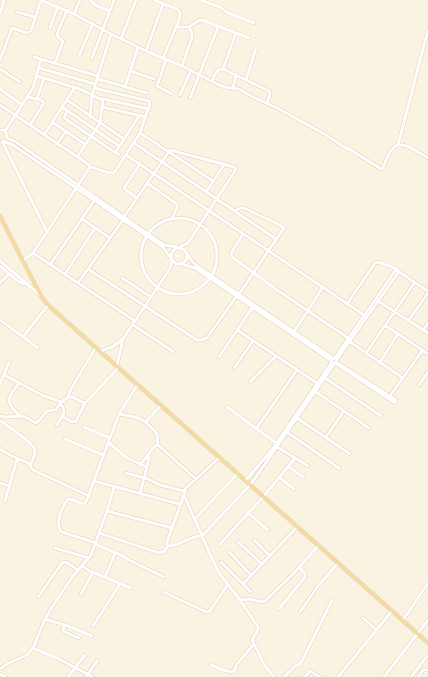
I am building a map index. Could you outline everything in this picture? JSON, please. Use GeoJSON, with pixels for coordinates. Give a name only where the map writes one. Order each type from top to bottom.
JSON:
{"type":"FeatureCollection","features":[{"type":"Feature","properties":{"kind":"main road"},"geometry":{"type":"LineString","coordinates":[[0,216],[22,261],[41,296],[48,305],[428,643]]}},
{"type":"Feature","properties":{"kind":"street"},"geometry":{"type":"LineString","coordinates":[[0,14],[4,0]]}},
{"type":"Feature","properties":{"kind":"street"},"geometry":{"type":"LineString","coordinates":[[0,60],[12,28],[29,32],[42,0],[67,10],[121,39],[200,74],[212,81],[226,87],[239,89],[319,131],[381,169],[389,152],[393,147],[398,145],[405,146],[428,158]]}},
{"type":"Feature","properties":{"kind":"street"},"geometry":{"type":"LineString","coordinates":[[74,14],[80,0]]}},
{"type":"Feature","properties":{"kind":"street"},"geometry":{"type":"LineString","coordinates":[[90,0],[97,6],[110,11]]}},
{"type":"Feature","properties":{"kind":"street"},"geometry":{"type":"LineString","coordinates":[[92,58],[114,0]]}},
{"type":"Feature","properties":{"kind":"street"},"geometry":{"type":"LineString","coordinates":[[121,39],[136,0]]}},
{"type":"Feature","properties":{"kind":"street"},"geometry":{"type":"LineString","coordinates":[[154,0],[179,10],[180,15],[164,59],[157,86],[172,94]]}},
{"type":"Feature","properties":{"kind":"street"},"geometry":{"type":"LineString","coordinates":[[201,0],[254,23]]}},
{"type":"Feature","properties":{"kind":"street"},"geometry":{"type":"LineString","coordinates":[[146,51],[163,4]]}},
{"type":"Feature","properties":{"kind":"street"},"geometry":{"type":"LineString","coordinates":[[50,28],[58,6]]}},
{"type":"Feature","properties":{"kind":"street"},"geometry":{"type":"LineString","coordinates":[[55,63],[63,41],[57,34],[67,10]]}},
{"type":"Feature","properties":{"kind":"street"},"geometry":{"type":"LineString","coordinates":[[17,12],[35,17]]}},
{"type":"Feature","properties":{"kind":"street"},"geometry":{"type":"LineString","coordinates":[[176,27],[189,27],[200,20],[249,38]]}},
{"type":"Feature","properties":{"kind":"street"},"geometry":{"type":"LineString","coordinates":[[79,56],[93,23]]}},
{"type":"Feature","properties":{"kind":"street"},"geometry":{"type":"LineString","coordinates":[[182,66],[192,37],[189,27]]}},
{"type":"Feature","properties":{"kind":"street"},"geometry":{"type":"LineString","coordinates":[[190,98],[218,27]]}},
{"type":"Feature","properties":{"kind":"street"},"geometry":{"type":"LineString","coordinates":[[398,145],[428,30]]}},
{"type":"Feature","properties":{"kind":"street"},"geometry":{"type":"LineString","coordinates":[[223,69],[236,33]]}},
{"type":"Feature","properties":{"kind":"street"},"geometry":{"type":"LineString","coordinates":[[90,117],[92,95],[111,34]]}},
{"type":"Feature","properties":{"kind":"street"},"geometry":{"type":"LineString","coordinates":[[125,87],[138,47]]}},
{"type":"Feature","properties":{"kind":"street"},"geometry":{"type":"LineString","coordinates":[[246,80],[256,48]]}},
{"type":"Feature","properties":{"kind":"street"},"geometry":{"type":"LineString","coordinates":[[34,56],[147,93]]}},
{"type":"Feature","properties":{"kind":"street"},"geometry":{"type":"LineString","coordinates":[[5,131],[33,88],[41,59]]}},
{"type":"Feature","properties":{"kind":"street"},"geometry":{"type":"LineString","coordinates":[[0,105],[90,167],[113,174],[140,133],[150,103],[149,101],[39,68]]}},
{"type":"Feature","properties":{"kind":"street"},"geometry":{"type":"LineString","coordinates":[[0,69],[20,82]]}},
{"type":"Feature","properties":{"kind":"street"},"geometry":{"type":"LineString","coordinates":[[212,81],[216,71],[223,69],[269,91],[270,95],[267,103]]}},
{"type":"Feature","properties":{"kind":"street"},"geometry":{"type":"LineString","coordinates":[[180,95],[191,70]]}},
{"type":"Feature","properties":{"kind":"street"},"geometry":{"type":"LineString","coordinates":[[130,71],[154,79]]}},
{"type":"Feature","properties":{"kind":"street"},"geometry":{"type":"LineString","coordinates":[[233,88],[236,75]]}},
{"type":"Feature","properties":{"kind":"street"},"geometry":{"type":"LineString","coordinates":[[37,76],[75,87],[103,99],[148,109]]}},
{"type":"Feature","properties":{"kind":"street"},"geometry":{"type":"LineString","coordinates":[[37,99],[44,78]]}},
{"type":"Feature","properties":{"kind":"street"},"geometry":{"type":"LineString","coordinates":[[44,135],[75,87]]}},
{"type":"Feature","properties":{"kind":"street"},"geometry":{"type":"LineString","coordinates":[[0,89],[22,104]]}},
{"type":"Feature","properties":{"kind":"street"},"geometry":{"type":"LineString","coordinates":[[28,97],[43,101],[44,104],[30,125]]}},
{"type":"Feature","properties":{"kind":"street"},"geometry":{"type":"LineString","coordinates":[[77,157],[100,123],[103,99]]}},
{"type":"Feature","properties":{"kind":"street"},"geometry":{"type":"LineString","coordinates":[[67,100],[124,139]]}},
{"type":"Feature","properties":{"kind":"street"},"geometry":{"type":"LineString","coordinates":[[62,107],[119,146]]}},
{"type":"Feature","properties":{"kind":"street"},"geometry":{"type":"LineString","coordinates":[[102,107],[146,117]]}},
{"type":"Feature","properties":{"kind":"street"},"geometry":{"type":"LineString","coordinates":[[67,111],[64,118],[119,155]]}},
{"type":"Feature","properties":{"kind":"street"},"geometry":{"type":"LineString","coordinates":[[115,153],[139,116]]}},
{"type":"Feature","properties":{"kind":"street"},"geometry":{"type":"LineString","coordinates":[[52,122],[86,145]]}},
{"type":"Feature","properties":{"kind":"street"},"geometry":{"type":"LineString","coordinates":[[0,130],[5,131]]}},
{"type":"Feature","properties":{"kind":"street"},"geometry":{"type":"LineString","coordinates":[[5,131],[7,138]]}},
{"type":"Feature","properties":{"kind":"street"},"geometry":{"type":"LineString","coordinates":[[57,144],[66,131]]}},
{"type":"Feature","properties":{"kind":"street"},"geometry":{"type":"LineString","coordinates":[[140,133],[213,181]]}},
{"type":"Feature","properties":{"kind":"street"},"geometry":{"type":"LineString","coordinates":[[2,141],[7,138]]}},
{"type":"Feature","properties":{"kind":"street"},"geometry":{"type":"LineString","coordinates":[[7,138],[16,142],[79,185],[147,234],[163,247],[174,263],[192,266],[210,277],[238,295],[330,356],[334,361],[338,366],[393,403],[396,403],[396,400],[390,396],[334,361],[252,308],[238,295]]}},
{"type":"Feature","properties":{"kind":"street"},"geometry":{"type":"LineString","coordinates":[[2,141],[13,146],[94,201],[124,218]]}},
{"type":"Feature","properties":{"kind":"street"},"geometry":{"type":"LineString","coordinates":[[2,141],[47,232]]}},
{"type":"Feature","properties":{"kind":"street"},"geometry":{"type":"LineString","coordinates":[[134,143],[276,239]]}},
{"type":"Feature","properties":{"kind":"street"},"geometry":{"type":"LineString","coordinates":[[78,283],[169,152],[174,150],[234,168],[236,171],[188,243],[186,251],[187,258],[184,262],[169,270]]}},
{"type":"Feature","properties":{"kind":"street"},"geometry":{"type":"LineString","coordinates":[[126,155],[364,315]]}},
{"type":"Feature","properties":{"kind":"street"},"geometry":{"type":"LineString","coordinates":[[137,198],[124,188],[140,164]]}},
{"type":"Feature","properties":{"kind":"street"},"geometry":{"type":"LineString","coordinates":[[206,192],[224,165]]}},
{"type":"Feature","properties":{"kind":"street"},"geometry":{"type":"LineString","coordinates":[[22,261],[33,253],[90,167]]}},
{"type":"Feature","properties":{"kind":"street"},"geometry":{"type":"LineString","coordinates":[[147,183],[177,204],[172,219]]}},
{"type":"Feature","properties":{"kind":"street"},"geometry":{"type":"LineString","coordinates":[[50,265],[94,201]]}},
{"type":"Feature","properties":{"kind":"street"},"geometry":{"type":"LineString","coordinates":[[88,269],[194,339],[201,340],[207,338],[283,230],[282,226],[242,207],[235,211]]}},
{"type":"Feature","properties":{"kind":"street"},"geometry":{"type":"LineString","coordinates":[[186,218],[200,224],[209,233],[216,248],[217,260],[210,277],[206,282],[197,288],[184,293],[170,292],[157,287],[146,275],[142,263],[142,248],[147,234],[161,222],[172,219],[186,218]]}},
{"type":"Feature","properties":{"kind":"street"},"geometry":{"type":"LineString","coordinates":[[82,219],[110,238]]}},
{"type":"Feature","properties":{"kind":"street"},"geometry":{"type":"LineString","coordinates":[[65,274],[95,228]]}},
{"type":"Feature","properties":{"kind":"street"},"geometry":{"type":"LineString","coordinates":[[147,234],[164,244],[178,247],[186,251],[193,263],[210,277]]}},
{"type":"Feature","properties":{"kind":"street"},"geometry":{"type":"LineString","coordinates":[[243,234],[230,255],[403,378]]}},
{"type":"Feature","properties":{"kind":"street"},"geometry":{"type":"LineString","coordinates":[[101,351],[113,346],[123,338],[169,270],[173,250],[188,243]]}},
{"type":"Feature","properties":{"kind":"street"},"geometry":{"type":"LineString","coordinates":[[33,253],[78,283],[174,352]]}},
{"type":"Feature","properties":{"kind":"street"},"geometry":{"type":"LineString","coordinates":[[0,261],[21,278],[25,284]]}},
{"type":"Feature","properties":{"kind":"street"},"geometry":{"type":"LineString","coordinates":[[347,304],[375,263],[381,263],[398,270],[428,292],[408,321]]}},
{"type":"Feature","properties":{"kind":"street"},"geometry":{"type":"LineString","coordinates":[[0,266],[19,282],[25,284],[41,296]]}},
{"type":"Feature","properties":{"kind":"street"},"geometry":{"type":"LineString","coordinates":[[168,545],[174,546],[196,536],[202,536],[251,484],[317,383],[378,301],[398,270]]}},
{"type":"Feature","properties":{"kind":"street"},"geometry":{"type":"LineString","coordinates":[[349,340],[364,315],[398,270]]}},
{"type":"Feature","properties":{"kind":"street"},"geometry":{"type":"LineString","coordinates":[[0,283],[9,274]]}},
{"type":"Feature","properties":{"kind":"street"},"geometry":{"type":"LineString","coordinates":[[122,278],[151,297]]}},
{"type":"Feature","properties":{"kind":"street"},"geometry":{"type":"LineString","coordinates":[[366,353],[415,282]]}},
{"type":"Feature","properties":{"kind":"street"},"geometry":{"type":"LineString","coordinates":[[294,332],[323,288]]}},
{"type":"Feature","properties":{"kind":"street"},"geometry":{"type":"LineString","coordinates":[[378,301],[428,333]]}},
{"type":"Feature","properties":{"kind":"street"},"geometry":{"type":"LineString","coordinates":[[23,337],[48,305]]}},
{"type":"Feature","properties":{"kind":"street"},"geometry":{"type":"LineString","coordinates":[[219,356],[252,308]]}},
{"type":"Feature","properties":{"kind":"street"},"geometry":{"type":"LineString","coordinates":[[0,320],[38,348]]}},
{"type":"Feature","properties":{"kind":"street"},"geometry":{"type":"LineString","coordinates":[[423,330],[428,323]]}},
{"type":"Feature","properties":{"kind":"street"},"geometry":{"type":"LineString","coordinates":[[385,325],[428,354]]}},
{"type":"Feature","properties":{"kind":"street"},"geometry":{"type":"LineString","coordinates":[[237,330],[317,383]]}},
{"type":"Feature","properties":{"kind":"street"},"geometry":{"type":"LineString","coordinates":[[380,362],[398,334]]}},
{"type":"Feature","properties":{"kind":"street"},"geometry":{"type":"LineString","coordinates":[[62,417],[72,422],[76,421],[85,402],[118,366],[123,338]]}},
{"type":"Feature","properties":{"kind":"street"},"geometry":{"type":"LineString","coordinates":[[234,368],[253,341]]}},
{"type":"Feature","properties":{"kind":"street"},"geometry":{"type":"LineString","coordinates":[[113,346],[120,350]]}},
{"type":"Feature","properties":{"kind":"street"},"geometry":{"type":"LineString","coordinates":[[19,383],[8,402],[20,416],[36,424],[47,411],[50,409],[56,410],[68,397],[96,347]]}},
{"type":"Feature","properties":{"kind":"street"},"geometry":{"type":"LineString","coordinates":[[390,396],[422,350]]}},
{"type":"Feature","properties":{"kind":"street"},"geometry":{"type":"LineString","coordinates":[[250,382],[276,356]]}},
{"type":"Feature","properties":{"kind":"street"},"geometry":{"type":"LineString","coordinates":[[246,480],[288,432],[316,392],[334,361]]}},
{"type":"Feature","properties":{"kind":"street"},"geometry":{"type":"LineString","coordinates":[[0,384],[9,362]]}},
{"type":"Feature","properties":{"kind":"street"},"geometry":{"type":"LineString","coordinates":[[256,429],[297,370]]}},
{"type":"Feature","properties":{"kind":"street"},"geometry":{"type":"LineString","coordinates":[[419,385],[428,372]]}},
{"type":"Feature","properties":{"kind":"street"},"geometry":{"type":"LineString","coordinates":[[4,375],[44,396],[61,403],[64,411],[57,425]]}},
{"type":"Feature","properties":{"kind":"street"},"geometry":{"type":"LineString","coordinates":[[325,378],[381,416]]}},
{"type":"Feature","properties":{"kind":"street"},"geometry":{"type":"LineString","coordinates":[[138,384],[119,414],[86,503],[83,504],[70,499],[67,500],[58,525],[62,532],[95,544],[164,577]]}},
{"type":"Feature","properties":{"kind":"street"},"geometry":{"type":"LineString","coordinates":[[316,392],[369,428]]}},
{"type":"Feature","properties":{"kind":"street"},"geometry":{"type":"LineString","coordinates":[[68,397],[85,402]]}},
{"type":"Feature","properties":{"kind":"street"},"geometry":{"type":"LineString","coordinates":[[146,422],[161,405]]}},
{"type":"Feature","properties":{"kind":"street"},"geometry":{"type":"LineString","coordinates":[[227,407],[276,445],[308,466]]}},
{"type":"Feature","properties":{"kind":"street"},"geometry":{"type":"LineString","coordinates":[[326,437],[344,411]]}},
{"type":"Feature","properties":{"kind":"street"},"geometry":{"type":"LineString","coordinates":[[119,414],[138,417],[146,422],[157,434],[158,445],[196,479]]}},
{"type":"Feature","properties":{"kind":"street"},"geometry":{"type":"LineString","coordinates":[[20,416],[1,416],[0,421],[20,435],[34,448],[35,452],[30,466]]}},
{"type":"Feature","properties":{"kind":"street"},"geometry":{"type":"LineString","coordinates":[[297,418],[350,454]]}},
{"type":"Feature","properties":{"kind":"street"},"geometry":{"type":"LineString","coordinates":[[84,427],[109,440],[127,458],[147,467]]}},
{"type":"Feature","properties":{"kind":"street"},"geometry":{"type":"LineString","coordinates":[[288,432],[340,469]]}},
{"type":"Feature","properties":{"kind":"street"},"geometry":{"type":"LineString","coordinates":[[65,439],[104,455]]}},
{"type":"Feature","properties":{"kind":"street"},"geometry":{"type":"LineString","coordinates":[[140,464],[154,447],[158,445]]}},
{"type":"Feature","properties":{"kind":"street"},"geometry":{"type":"LineString","coordinates":[[0,448],[28,464],[33,470],[88,496]]}},
{"type":"Feature","properties":{"kind":"street"},"geometry":{"type":"LineString","coordinates":[[140,494],[150,458],[149,453]]}},
{"type":"Feature","properties":{"kind":"street"},"geometry":{"type":"LineString","coordinates":[[99,533],[160,553],[164,551],[168,545],[184,493],[196,479],[220,457]]}},
{"type":"Feature","properties":{"kind":"street"},"geometry":{"type":"LineString","coordinates":[[219,545],[264,496],[294,458]]}},
{"type":"Feature","properties":{"kind":"street"},"geometry":{"type":"LineString","coordinates":[[5,501],[17,459]]}},
{"type":"Feature","properties":{"kind":"street"},"geometry":{"type":"LineString","coordinates":[[288,466],[303,477]]}},
{"type":"Feature","properties":{"kind":"street"},"geometry":{"type":"LineString","coordinates":[[126,473],[150,480],[184,493]]}},
{"type":"Feature","properties":{"kind":"street"},"geometry":{"type":"LineString","coordinates":[[194,520],[238,473]]}},
{"type":"Feature","properties":{"kind":"street"},"geometry":{"type":"LineString","coordinates":[[279,477],[294,489]]}},
{"type":"Feature","properties":{"kind":"street"},"geometry":{"type":"LineString","coordinates":[[94,481],[180,504]]}},
{"type":"Feature","properties":{"kind":"street"},"geometry":{"type":"LineString","coordinates":[[0,483],[9,486]]}},
{"type":"Feature","properties":{"kind":"street"},"geometry":{"type":"LineString","coordinates":[[0,669],[27,654],[33,648],[46,619],[63,591],[78,570],[89,558],[107,511],[114,487]]}},
{"type":"Feature","properties":{"kind":"street"},"geometry":{"type":"LineString","coordinates":[[184,493],[194,520],[216,567],[258,627],[258,631],[253,638],[254,644],[265,666],[274,677]]}},
{"type":"Feature","properties":{"kind":"street"},"geometry":{"type":"LineString","coordinates":[[107,511],[172,528]]}},
{"type":"Feature","properties":{"kind":"street"},"geometry":{"type":"LineString","coordinates":[[248,513],[268,530]]}},
{"type":"Feature","properties":{"kind":"street"},"geometry":{"type":"LineString","coordinates":[[243,584],[298,526]]}},
{"type":"Feature","properties":{"kind":"street"},"geometry":{"type":"LineString","coordinates":[[254,540],[270,556]]}},
{"type":"Feature","properties":{"kind":"street"},"geometry":{"type":"LineString","coordinates":[[238,542],[262,564]]}},
{"type":"Feature","properties":{"kind":"street"},"geometry":{"type":"LineString","coordinates":[[240,600],[250,599],[263,602],[319,545]]}},
{"type":"Feature","properties":{"kind":"street"},"geometry":{"type":"LineString","coordinates":[[55,548],[89,558]]}},
{"type":"Feature","properties":{"kind":"street"},"geometry":{"type":"LineString","coordinates":[[229,552],[251,575]]}},
{"type":"Feature","properties":{"kind":"street"},"geometry":{"type":"LineString","coordinates":[[105,577],[115,553]]}},
{"type":"Feature","properties":{"kind":"street"},"geometry":{"type":"LineString","coordinates":[[38,598],[62,563],[66,562],[78,570]]}},
{"type":"Feature","properties":{"kind":"street"},"geometry":{"type":"LineString","coordinates":[[221,562],[251,592]]}},
{"type":"Feature","properties":{"kind":"street"},"geometry":{"type":"LineString","coordinates":[[300,612],[318,586],[338,562]]}},
{"type":"Feature","properties":{"kind":"street"},"geometry":{"type":"LineString","coordinates":[[82,566],[132,588]]}},
{"type":"Feature","properties":{"kind":"street"},"geometry":{"type":"LineString","coordinates":[[279,609],[305,577],[305,574],[299,567]]}},
{"type":"Feature","properties":{"kind":"street"},"geometry":{"type":"LineString","coordinates":[[81,594],[93,572]]}},
{"type":"Feature","properties":{"kind":"street"},"geometry":{"type":"LineString","coordinates":[[94,626],[120,584]]}},
{"type":"Feature","properties":{"kind":"street"},"geometry":{"type":"LineString","coordinates":[[164,592],[206,612],[210,611],[228,584]]}},
{"type":"Feature","properties":{"kind":"street"},"geometry":{"type":"LineString","coordinates":[[403,620],[428,584]]}},
{"type":"Feature","properties":{"kind":"street"},"geometry":{"type":"LineString","coordinates":[[284,677],[294,666],[300,664],[302,661],[332,600]]}},
{"type":"Feature","properties":{"kind":"street"},"geometry":{"type":"LineString","coordinates":[[338,677],[392,611]]}},
{"type":"Feature","properties":{"kind":"street"},"geometry":{"type":"LineString","coordinates":[[363,618],[376,630]]}},
{"type":"Feature","properties":{"kind":"street"},"geometry":{"type":"LineString","coordinates":[[46,619],[92,636]]}},
{"type":"Feature","properties":{"kind":"street"},"geometry":{"type":"LineString","coordinates":[[384,677],[428,620]]}},
{"type":"Feature","properties":{"kind":"street"},"geometry":{"type":"LineString","coordinates":[[64,625],[63,631],[79,638]]}},
{"type":"Feature","properties":{"kind":"street"},"geometry":{"type":"LineString","coordinates":[[211,665],[226,671],[234,672],[237,664],[254,644]]}},
{"type":"Feature","properties":{"kind":"street"},"geometry":{"type":"LineString","coordinates":[[33,648],[75,668],[87,676],[93,677]]}},
{"type":"Feature","properties":{"kind":"street"},"geometry":{"type":"LineString","coordinates":[[68,677],[85,654]]}},
{"type":"Feature","properties":{"kind":"street"},"geometry":{"type":"LineString","coordinates":[[411,677],[428,655]]}},
{"type":"Feature","properties":{"kind":"street"},"geometry":{"type":"LineString","coordinates":[[87,676],[97,661]]}},
{"type":"Feature","properties":{"kind":"street"},"geometry":{"type":"LineString","coordinates":[[418,677],[423,670],[428,670]]}},
{"type":"Feature","properties":{"kind":"street"},"geometry":{"type":"LineString","coordinates":[[304,677],[310,671],[320,677]]}},
{"type":"Feature","properties":{"kind":"street"},"geometry":{"type":"LineString","coordinates":[[0,674],[6,677]]}}]}
